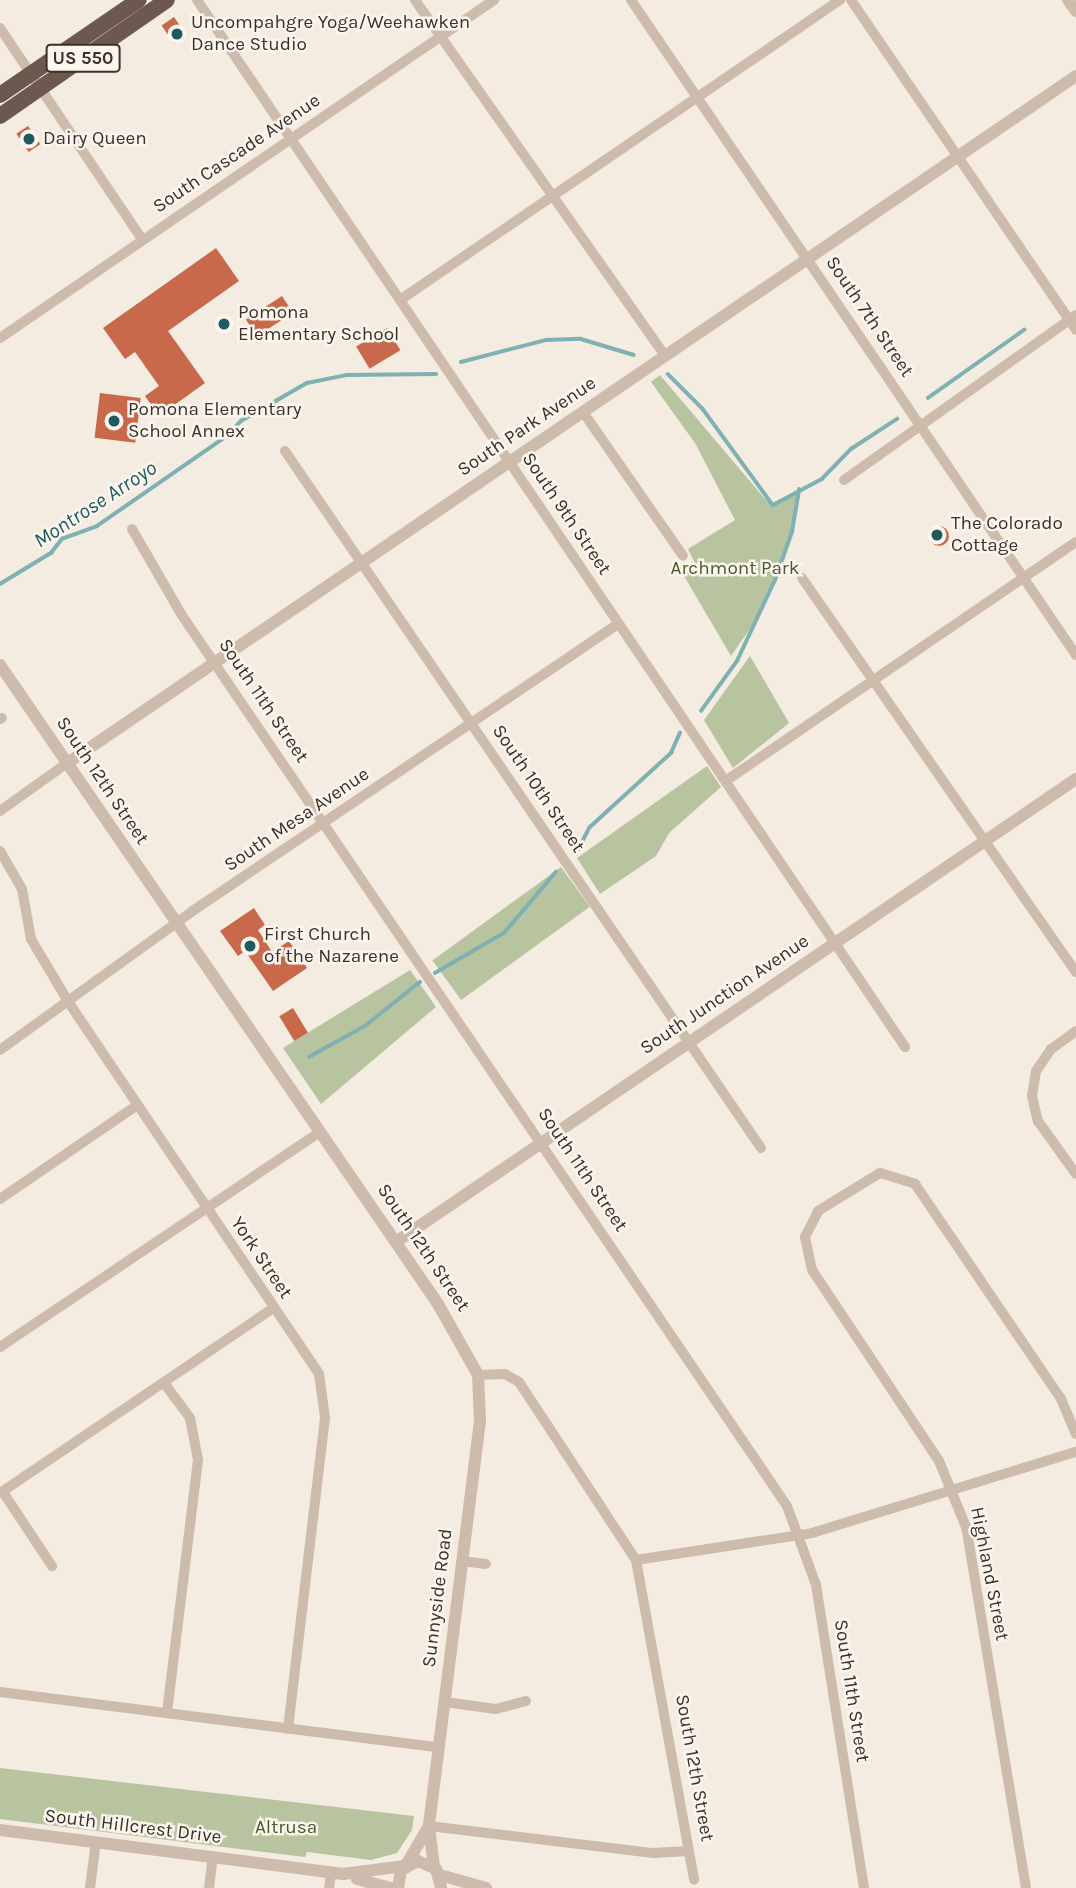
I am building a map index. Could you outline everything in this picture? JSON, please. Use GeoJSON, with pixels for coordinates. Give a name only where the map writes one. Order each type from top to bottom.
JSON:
{"type":"FeatureCollection","features":[{"type":"Feature","properties":{"kind":"highway","name":"US 550"},"geometry":{"type":"LineString","coordinates":[[0,95],[139,0]]}},
{"type":"Feature","properties":{"kind":"highway","name":"US 550"},"geometry":{"type":"LineString","coordinates":[[0,116],[167,0]]}},
{"type":"Feature","properties":{"kind":"street","name":"South 9th Street"},"geometry":{"type":"LineString","coordinates":[[197,0],[618,624],[839,941],[905,1047]]}},
{"type":"Feature","properties":{"kind":"street"},"geometry":{"type":"LineString","coordinates":[[415,0],[550,198],[665,356]]}},
{"type":"Feature","properties":{"kind":"street","name":"South Cascade Avenue"},"geometry":{"type":"LineString","coordinates":[[0,338],[494,0]]}},
{"type":"Feature","properties":{"kind":"street","name":"South 7th Street"},"geometry":{"type":"LineString","coordinates":[[631,0],[1076,655]]}},
{"type":"Feature","properties":{"kind":"street"},"geometry":{"type":"LineString","coordinates":[[400,300],[840,0]]}},
{"type":"Feature","properties":{"kind":"street"},"geometry":{"type":"LineString","coordinates":[[851,0],[1072,317],[1076,330]]}},
{"type":"Feature","properties":{"kind":"street"},"geometry":{"type":"LineString","coordinates":[[1068,0],[1076,11]]}},
{"type":"Feature","properties":{"kind":"street"},"geometry":{"type":"LineString","coordinates":[[0,28],[142,239]]}},
{"type":"Feature","properties":{"kind":"street","name":"South Park Avenue"},"geometry":{"type":"LineString","coordinates":[[0,811],[1076,76]]}},
{"type":"Feature","properties":{"kind":"street"},"geometry":{"type":"LineString","coordinates":[[844,480],[1072,317]]}},
{"type":"Feature","properties":{"kind":"street"},"geometry":{"type":"LineString","coordinates":[[583,412],[683,556]]}},
{"type":"Feature","properties":{"kind":"street","name":"South 10th Street"},"geometry":{"type":"LineString","coordinates":[[285,451],[761,1148]]}},
{"type":"Feature","properties":{"kind":"street","name":"South 11th Street"},"geometry":{"type":"LineString","coordinates":[[132,529],[323,823],[776,1488],[800,1535],[816,1585],[864,1888]]}},
{"type":"Feature","properties":{"kind":"street"},"geometry":{"type":"LineString","coordinates":[[727,780],[1076,542]]}},
{"type":"Feature","properties":{"kind":"street"},"geometry":{"type":"LineString","coordinates":[[802,578],[876,680],[1076,972]]}},
{"type":"Feature","properties":{"kind":"street","name":"South Mesa Avenue"},"geometry":{"type":"LineString","coordinates":[[0,1050],[323,823],[473,725],[618,624]]}},
{"type":"Feature","properties":{"kind":"street","name":"South 12th Street"},"geometry":{"type":"LineString","coordinates":[[0,665],[396,1242],[464,1344],[478,1376],[505,1374],[519,1382],[636,1560],[694,1880]]}},
{"type":"Feature","properties":{"kind":"street","name":"South Junction Avenue"},"geometry":{"type":"LineString","coordinates":[[396,1242],[1076,779]]}},
{"type":"Feature","properties":{"kind":"street","name":"York Street"},"geometry":{"type":"LineString","coordinates":[[0,851],[22,889],[32,939],[69,1003],[318,1374],[325,1406],[288,1729]]}},
{"type":"Feature","properties":{"kind":"street"},"geometry":{"type":"LineString","coordinates":[[1076,1031],[1051,1049],[1036,1071],[1032,1096],[1038,1121],[1076,1174]]}},
{"type":"Feature","properties":{"kind":"street"},"geometry":{"type":"LineString","coordinates":[[0,1199],[136,1106]]}},
{"type":"Feature","properties":{"kind":"street"},"geometry":{"type":"LineString","coordinates":[[0,1347],[320,1132]]}},
{"type":"Feature","properties":{"kind":"street","name":"Highland Street"},"geometry":{"type":"LineString","coordinates":[[1026,1888],[965,1527],[954,1489],[811,1270],[805,1254],[809,1224],[838,1195],[880,1173],[915,1184],[1061,1399],[1076,1434]]}},
{"type":"Feature","properties":{"kind":"street"},"geometry":{"type":"LineString","coordinates":[[52,1566],[1,1492],[274,1308]]}},
{"type":"Feature","properties":{"kind":"street","name":"Sunnyside Road"},"geometry":{"type":"LineString","coordinates":[[438,1877],[429,1826],[480,1421],[478,1376]]}},
{"type":"Feature","properties":{"kind":"street"},"geometry":{"type":"LineString","coordinates":[[164,1383],[190,1418],[198,1460],[167,1712]]}},
{"type":"Feature","properties":{"kind":"street"},"geometry":{"type":"LineString","coordinates":[[636,1560],[800,1535],[1076,1452]]}},
{"type":"Feature","properties":{"kind":"street"},"geometry":{"type":"LineString","coordinates":[[462,1561],[486,1564]]}},
{"type":"Feature","properties":{"kind":"street"},"geometry":{"type":"LineString","coordinates":[[0,1692],[438,1747]]}},
{"type":"Feature","properties":{"kind":"street"},"geometry":{"type":"LineString","coordinates":[[444,1703],[496,1709],[526,1701]]}},
{"type":"Feature","properties":{"kind":"street"},"geometry":{"type":"LineString","coordinates":[[429,1826],[653,1853],[689,1852]]}},
{"type":"Feature","properties":{"kind":"street","name":"Sunnyside Road"},"geometry":{"type":"LineString","coordinates":[[398,1888],[406,1865],[429,1826]]}},
{"type":"Feature","properties":{"kind":"street","name":"South Hillcrest Drive"},"geometry":{"type":"LineString","coordinates":[[0,1830],[337,1874]]}},
{"type":"Feature","properties":{"kind":"street"},"geometry":{"type":"LineString","coordinates":[[90,1888],[96,1842]]}},
{"type":"Feature","properties":{"kind":"street"},"geometry":{"type":"LineString","coordinates":[[209,1888],[213,1856]]}},
{"type":"Feature","properties":{"kind":"street"},"geometry":{"type":"LineString","coordinates":[[337,1874],[420,1861],[438,1877],[486,1888]]}},
{"type":"Feature","properties":{"kind":"street"},"geometry":{"type":"LineString","coordinates":[[329,1888],[337,1874]]}},
{"type":"Feature","properties":{"kind":"street"},"geometry":{"type":"LineString","coordinates":[[337,1874],[391,1888]]}},
{"type":"Feature","properties":{"kind":"green space","name":"Archmont Park"},"geometry":{"type":"Polygon","coordinates":[[[660,375],[766,500],[773,504],[799,490],[792,532],[775,580],[754,623],[731,656],[684,576],[695,563],[688,549],[735,520],[695,443],[651,382],[660,375]]]}},
{"type":"Feature","properties":{"kind":"green space"},"geometry":{"type":"Polygon","coordinates":[[[750,656],[789,723],[733,768],[704,720],[750,656]]]}},
{"type":"Feature","properties":{"kind":"green space"},"geometry":{"type":"Polygon","coordinates":[[[707,766],[721,787],[669,833],[656,856],[600,894],[577,858],[707,766]]]}},
{"type":"Feature","properties":{"kind":"green space"},"geometry":{"type":"Polygon","coordinates":[[[561,867],[590,907],[461,1000],[432,960],[561,867]]]}},
{"type":"Feature","properties":{"kind":"green space"},"geometry":{"type":"Polygon","coordinates":[[[410,970],[436,1007],[321,1104],[283,1048],[410,970]]]}},
{"type":"Feature","properties":{"kind":"green space","name":"Altrusa"},"geometry":{"type":"Polygon","coordinates":[[[0,1768],[414,1816],[412,1830],[397,1853],[371,1860],[307,1852],[305,1857],[0,1819],[0,1768]]]}},
{"type":"Feature","properties":{"kind":"building"},"geometry":{"type":"Polygon","coordinates":[[[174,17],[186,35],[174,44],[162,25],[174,17]]]}},
{"type":"Feature","properties":{"kind":"building","name":"Dairy Queen"},"geometry":{"type":"Polygon","coordinates":[[[28,126],[40,144],[29,152],[16,134],[28,126]]]}},
{"type":"Feature","properties":{"kind":"building","name":"Pomona Elementary School"},"geometry":{"type":"Polygon","coordinates":[[[216,248],[239,281],[168,331],[205,383],[159,416],[145,396],[159,386],[135,352],[125,359],[103,328],[216,248]]]}},
{"type":"Feature","properties":{"kind":"building"},"geometry":{"type":"Polygon","coordinates":[[[282,296],[293,313],[257,336],[246,319],[282,296]]]}},
{"type":"Feature","properties":{"kind":"building"},"geometry":{"type":"Polygon","coordinates":[[[387,328],[400,350],[370,369],[356,347],[387,328]]]}},
{"type":"Feature","properties":{"kind":"building","name":"Pomona Elementary School Annex"},"geometry":{"type":"Polygon","coordinates":[[[100,393],[141,398],[135,443],[95,438],[100,393]]]}},
{"type":"Feature","properties":{"kind":"building","name":"The Colorado Cottage"},"geometry":{"type":"Polygon","coordinates":[[[939,526],[946,529],[949,536],[946,543],[939,546],[932,543],[929,536],[932,529],[939,526]]]}},
{"type":"Feature","properties":{"kind":"building","name":"First Church of the Nazarene"},"geometry":{"type":"Polygon","coordinates":[[[254,908],[265,925],[258,930],[272,952],[289,941],[307,968],[273,991],[245,951],[238,956],[220,931],[254,908]]]}},
{"type":"Feature","properties":{"kind":"building"},"geometry":{"type":"Polygon","coordinates":[[[293,1008],[308,1033],[294,1041],[279,1016],[293,1008]]]}},
{"type":"Feature","properties":{"kind":"waterway","name":"Montrose Arroyo"},"geometry":{"type":"LineString","coordinates":[[928,398],[1024,330]]}},
{"type":"Feature","properties":{"kind":"waterway","name":"Montrose Arroyo"},"geometry":{"type":"LineString","coordinates":[[461,362],[546,340],[581,339],[634,355]]}},
{"type":"Feature","properties":{"kind":"waterway","name":"Montrose Arroyo"},"geometry":{"type":"LineString","coordinates":[[0,584],[51,553],[62,539],[97,526],[227,436],[241,421],[307,383],[347,375],[436,374]]}},
{"type":"Feature","properties":{"kind":"waterway","name":"Montrose Arroyo"},"geometry":{"type":"LineString","coordinates":[[668,374],[703,409],[773,505],[822,479],[851,449],[897,419]]}},
{"type":"Feature","properties":{"kind":"waterway"},"geometry":{"type":"LineString","coordinates":[[701,711],[737,661],[775,580],[792,532],[799,490]]}},
{"type":"Feature","properties":{"kind":"waterway"},"geometry":{"type":"LineString","coordinates":[[576,854],[590,827],[671,753],[680,733]]}},
{"type":"Feature","properties":{"kind":"waterway"},"geometry":{"type":"LineString","coordinates":[[435,973],[504,933],[556,872]]}},
{"type":"Feature","properties":{"kind":"waterway"},"geometry":{"type":"LineString","coordinates":[[309,1057],[365,1026],[420,982]]}},
{"type":"Feature","properties":{"kind":"place","name":"Uncompahgre Yoga/Weehawken Dance Studio"},"geometry":{"type":"Point","coordinates":[177,34]}},
{"type":"Feature","properties":{"kind":"place","name":"Dairy Queen"},"geometry":{"type":"Point","coordinates":[29,139]}},
{"type":"Feature","properties":{"kind":"place","name":"Pomona Elementary School"},"geometry":{"type":"Point","coordinates":[224,324]}},
{"type":"Feature","properties":{"kind":"place","name":"Pomona Elementary School Annex"},"geometry":{"type":"Point","coordinates":[114,421]}},
{"type":"Feature","properties":{"kind":"place","name":"The Colorado Cottage"},"geometry":{"type":"Point","coordinates":[937,535]}},
{"type":"Feature","properties":{"kind":"place","name":"First Church of the Nazarene"},"geometry":{"type":"Point","coordinates":[250,946]}}]}
